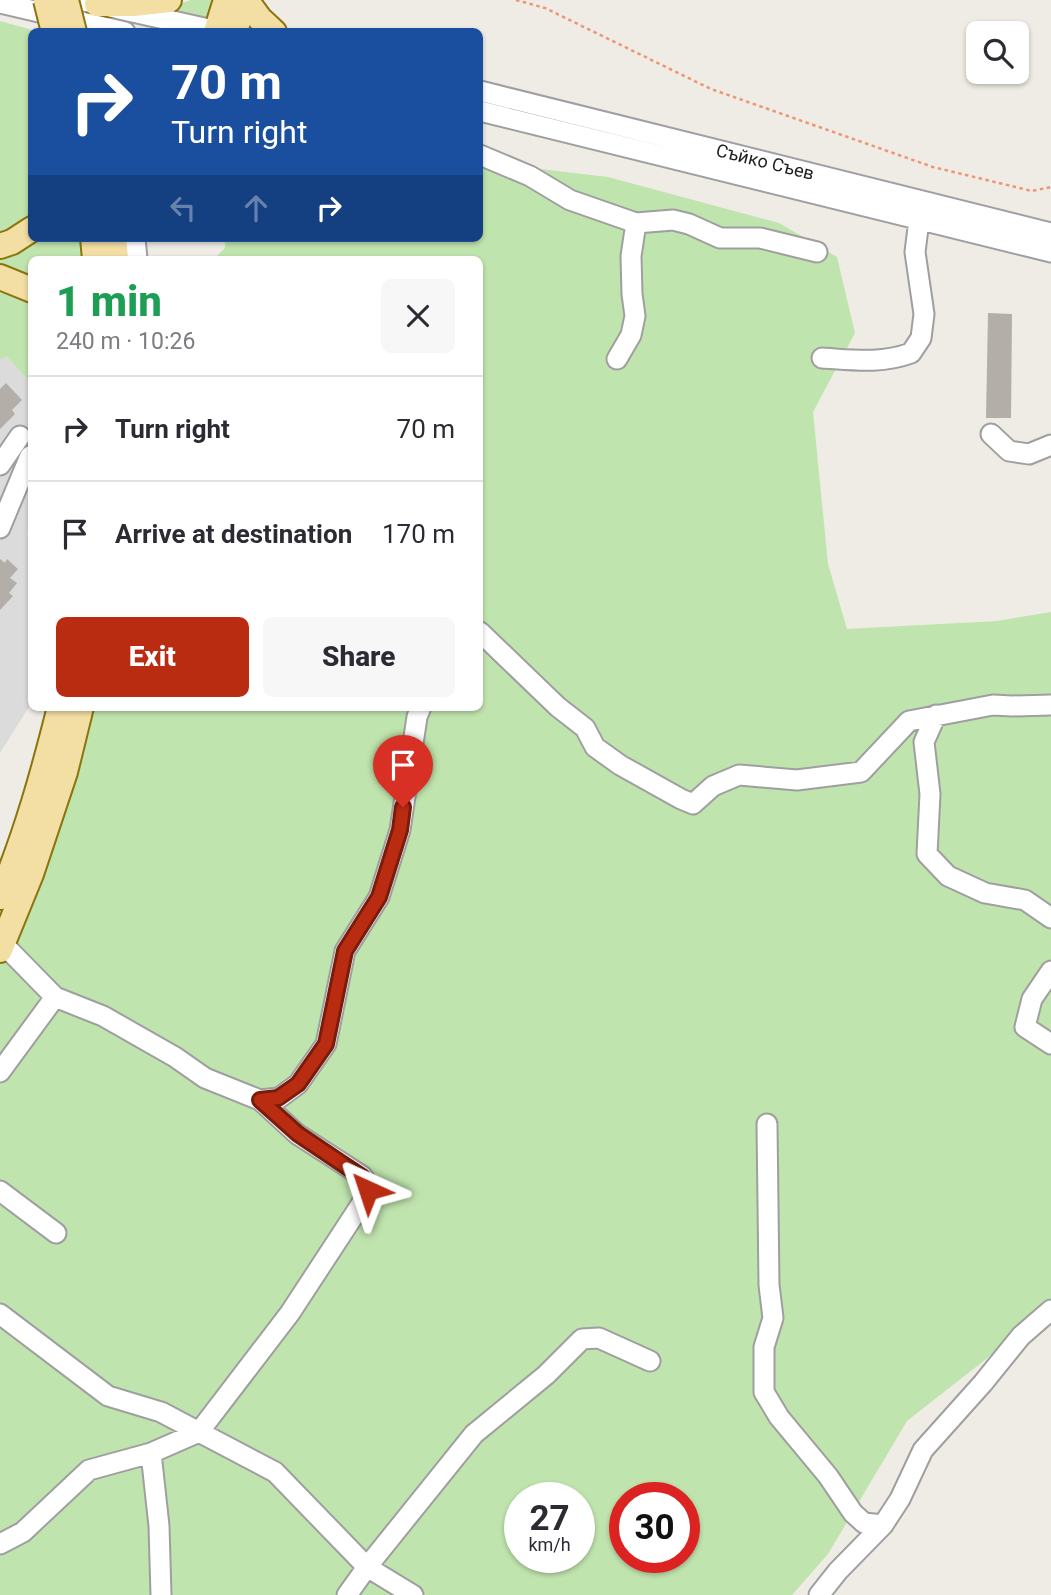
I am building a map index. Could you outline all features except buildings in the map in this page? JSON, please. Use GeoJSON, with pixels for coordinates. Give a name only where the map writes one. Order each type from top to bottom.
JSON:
{"type":"FeatureCollection","features":[{"type":"Feature","properties":{"kind":"main road"},"geometry":{"type":"LineString","coordinates":[[46,0],[53,28]]}},
{"type":"Feature","properties":{"kind":"main road"},"geometry":{"type":"LineString","coordinates":[[66,0],[73,28]]}},
{"type":"Feature","properties":{"kind":"main road"},"geometry":{"type":"LineString","coordinates":[[88,2],[133,4],[169,0]]}},
{"type":"Feature","properties":{"kind":"main road"},"geometry":{"type":"LineString","coordinates":[[222,28],[226,0]]}},
{"type":"Feature","properties":{"kind":"main road"},"geometry":{"type":"LineString","coordinates":[[227,28],[237,22],[240,0]]}},
{"type":"Feature","properties":{"kind":"main road"},"geometry":{"type":"LineString","coordinates":[[246,0],[270,28]]}},
{"type":"Feature","properties":{"kind":"main road"},"geometry":{"type":"LineString","coordinates":[[0,246],[28,232]]}},
{"type":"Feature","properties":{"kind":"main road"},"geometry":{"type":"LineString","coordinates":[[0,277],[28,288]]}},
{"type":"Feature","properties":{"kind":"main road"},"geometry":{"type":"LineString","coordinates":[[0,897],[47,761],[59,711]]}},
{"type":"Feature","properties":{"kind":"main road"},"geometry":{"type":"LineString","coordinates":[[2,947],[31,874],[65,772],[80,711]]}},
{"type":"Feature","properties":{"kind":"street"},"geometry":{"type":"LineString","coordinates":[[88,2],[208,28]]}},
{"type":"Feature","properties":{"kind":"street"},"geometry":{"type":"LineString","coordinates":[[0,4],[109,28]]}},
{"type":"Feature","properties":{"kind":"street","name":"Съйко Съев"},"geometry":{"type":"LineString","coordinates":[[483,92],[1051,233]]}},
{"type":"Feature","properties":{"kind":"street","name":"Съйко Съев"},"geometry":{"type":"LineString","coordinates":[[483,112],[1051,252]]}},
{"type":"Feature","properties":{"kind":"street"},"geometry":{"type":"LineString","coordinates":[[483,156],[530,176],[570,200],[636,223],[673,220],[720,238],[760,238],[817,252]]}},
{"type":"Feature","properties":{"kind":"street"},"geometry":{"type":"LineString","coordinates":[[822,358],[893,360],[911,353],[920,338],[924,314],[915,252],[919,220]]}},
{"type":"Feature","properties":{"kind":"street"},"geometry":{"type":"LineString","coordinates":[[617,359],[631,335],[635,316],[631,256],[636,223]]}},
{"type":"Feature","properties":{"kind":"street"},"geometry":{"type":"LineString","coordinates":[[992,434],[1009,451],[1029,454],[1051,445]]}},
{"type":"Feature","properties":{"kind":"street"},"geometry":{"type":"LineString","coordinates":[[0,465],[20,436]]}},
{"type":"Feature","properties":{"kind":"street"},"geometry":{"type":"LineString","coordinates":[[0,528],[28,461]]}},
{"type":"Feature","properties":{"kind":"street"},"geometry":{"type":"LineString","coordinates":[[483,635],[558,707],[585,728],[595,747],[620,765],[693,804],[713,786],[739,775],[797,780],[861,772],[909,721],[993,705],[1051,705]]}},
{"type":"Feature","properties":{"kind":"street"},"geometry":{"type":"LineString","coordinates":[[260,1100],[278,1098],[298,1084],[326,1044],[345,951],[379,897],[400,830],[419,711]]}},
{"type":"Feature","properties":{"kind":"street"},"geometry":{"type":"LineString","coordinates":[[936,715],[924,743],[930,794],[927,854],[948,876],[985,893],[1025,900],[1051,918]]}},
{"type":"Feature","properties":{"kind":"street"},"geometry":{"type":"LineString","coordinates":[[0,1544],[23,1532],[89,1469],[150,1453],[199,1432],[290,1313],[368,1190],[362,1177],[298,1134],[260,1100],[205,1078],[175,1057],[103,1016],[55,997],[2,947]]}},
{"type":"Feature","properties":{"kind":"street"},"geometry":{"type":"LineString","coordinates":[[1051,971],[1032,999],[1025,1027],[1051,1044]]}},
{"type":"Feature","properties":{"kind":"street"},"geometry":{"type":"LineString","coordinates":[[0,1072],[55,997]]}},
{"type":"Feature","properties":{"kind":"street"},"geometry":{"type":"LineString","coordinates":[[767,1124],[769,1285],[773,1318],[764,1347],[764,1392],[779,1417],[828,1476],[853,1513],[864,1522],[883,1525]]}},
{"type":"Feature","properties":{"kind":"street"},"geometry":{"type":"LineString","coordinates":[[0,1191],[56,1233]]}},
{"type":"Feature","properties":{"kind":"street"},"geometry":{"type":"LineString","coordinates":[[819,1595],[838,1571],[883,1525],[900,1499],[923,1450],[1021,1336],[1051,1310]]}},
{"type":"Feature","properties":{"kind":"street"},"geometry":{"type":"LineString","coordinates":[[0,1314],[108,1396],[161,1412],[275,1472],[367,1567],[413,1595]]}},
{"type":"Feature","properties":{"kind":"street"},"geometry":{"type":"LineString","coordinates":[[347,1595],[474,1434],[546,1375],[582,1339],[599,1338],[650,1362]]}},
{"type":"Feature","properties":{"kind":"street"},"geometry":{"type":"LineString","coordinates":[[150,1453],[159,1527],[161,1595]]}},
{"type":"Feature","properties":{"kind":"path"},"geometry":{"type":"LineString","coordinates":[[516,0],[545,8],[711,89],[933,167],[1032,191],[1051,187]]}},
{"type":"Feature","properties":{"kind":"shaded area"},"geometry":{"type":"Polygon","coordinates":[[[5,355],[28,380],[28,708],[0,753],[0,360],[5,355]]]}},
{"type":"Feature","properties":{"kind":"green space"},"geometry":{"type":"Polygon","coordinates":[[[191,0],[219,0],[208,19],[165,9],[191,0]]]}},
{"type":"Feature","properties":{"kind":"green space"},"geometry":{"type":"Polygon","coordinates":[[[0,21],[28,29],[28,221],[0,239],[0,21]]]}},
{"type":"Feature","properties":{"kind":"green space"},"geometry":{"type":"Polygon","coordinates":[[[483,162],[608,177],[779,223],[837,257],[855,333],[813,412],[828,564],[847,629],[997,621],[1051,612],[1051,1308],[907,1421],[828,1554],[792,1595],[0,1595],[0,962],[87,711],[483,711],[483,256],[217,256],[225,248],[225,242],[483,242],[483,162]]]}},
{"type":"Feature","properties":{"kind":"green space"},"geometry":{"type":"Polygon","coordinates":[[[28,240],[28,242],[80,242],[82,256],[28,256],[28,283],[0,272],[0,253],[28,240]]]}},
{"type":"Feature","properties":{"kind":"green space"},"geometry":{"type":"Polygon","coordinates":[[[0,285],[28,298],[28,380],[6,356],[0,360],[0,285]]]}},
{"type":"Feature","properties":{"kind":"route"},"geometry":{"type":"LineString","coordinates":[[368,1190],[362,1177],[298,1134],[260,1100],[278,1098],[298,1084],[326,1044],[345,951],[379,897],[400,830],[403,807]]}}]}
